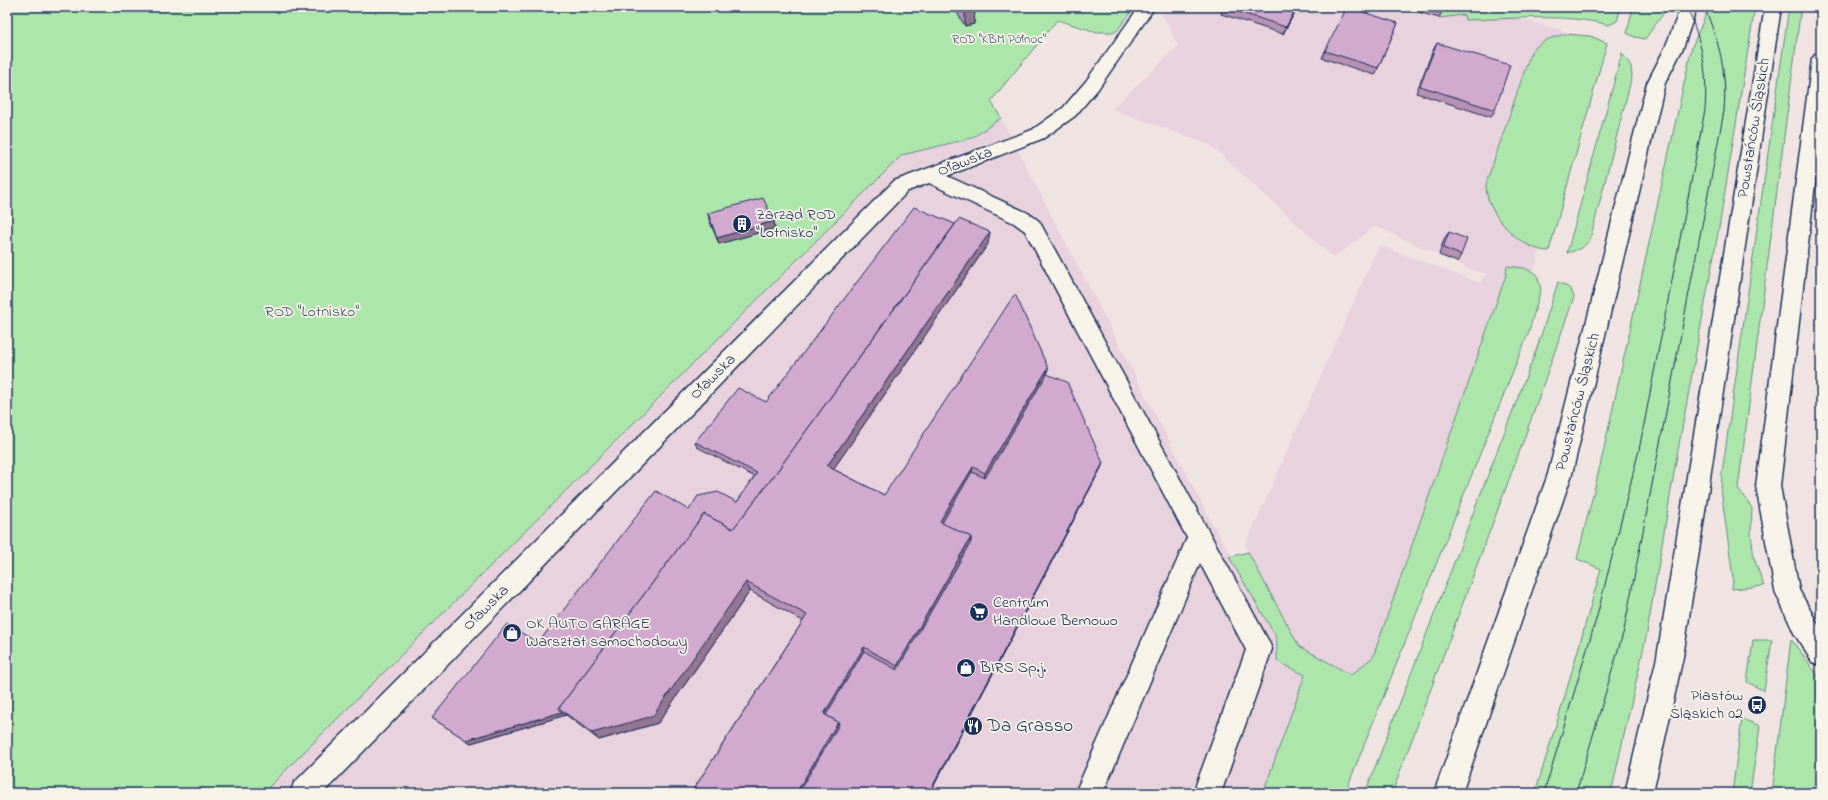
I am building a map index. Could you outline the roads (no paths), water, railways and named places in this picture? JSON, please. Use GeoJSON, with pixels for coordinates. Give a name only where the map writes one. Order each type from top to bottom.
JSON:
{"type":"FeatureCollection","features":[{"type":"Feature","properties":{"kind":"main road","name":"Oławska"},"geometry":{"type":"LineString","coordinates":[[304,793],[901,186],[1038,134],[1069,112],[1092,85],[1148,7]]}},
{"type":"Feature","properties":{"kind":"main road","name":"Powstańców Śląskich"},"geometry":{"type":"LineString","coordinates":[[1448,793],[1560,474],[1656,83],[1674,48],[1689,7]]}},
{"type":"Feature","properties":{"kind":"main road","name":"Powstańców Śląskich"},"geometry":{"type":"LineString","coordinates":[[1639,793],[1670,657],[1773,7]]}},
{"type":"Feature","properties":{"kind":"main road"},"geometry":{"type":"LineString","coordinates":[[1821,59],[1815,150],[1768,486],[1787,591],[1803,624],[1821,653]]}},
{"type":"Feature","properties":{"kind":"main road"},"geometry":{"type":"LineString","coordinates":[[929,175],[1022,218],[1032,226],[1259,649],[1207,793]]}},
{"type":"Feature","properties":{"kind":"main road"},"geometry":{"type":"LineString","coordinates":[[1089,793],[1199,537]]}},
{"type":"Feature","properties":{"kind":"tram line"},"geometry":{"type":"LineString","coordinates":[[1544,793],[1597,616],[1639,450],[1705,110],[1706,83],[1703,57],[1697,33],[1687,7]]}},
{"type":"Feature","properties":{"kind":"tram line"},"geometry":{"type":"LineString","coordinates":[[1576,793],[1624,630],[1724,111],[1725,97],[1721,58],[1714,33],[1704,7]]}},
{"type":"Feature","properties":{"kind":"place","name":"Zarząd ROD \"Lotnisko\""},"geometry":{"type":"Point","coordinates":[742,224]}},
{"type":"Feature","properties":{"kind":"place","name":"Centrum Handlowe Bemowo"},"geometry":{"type":"Point","coordinates":[979,612]}},
{"type":"Feature","properties":{"kind":"place","name":"OK AUTO GARAGE Warsztat samochodowy"},"geometry":{"type":"Point","coordinates":[512,633]}},
{"type":"Feature","properties":{"kind":"place","name":"BIRS Sp.j."},"geometry":{"type":"Point","coordinates":[966,668]}},
{"type":"Feature","properties":{"kind":"place","name":"Piastów Śląskich 02"},"geometry":{"type":"Point","coordinates":[1757,705]}},
{"type":"Feature","properties":{"kind":"place","name":"Da Grasso"},"geometry":{"type":"Point","coordinates":[973,726]}},
{"type":"Feature","properties":{"kind":"park label","name":"ROD \"KBM Północ\""},"geometry":{"type":"Point","coordinates":[999,39]}},
{"type":"Feature","properties":{"kind":"park label","name":"ROD \"Lotnisko\""},"geometry":{"type":"Point","coordinates":[312,312]}}]}
